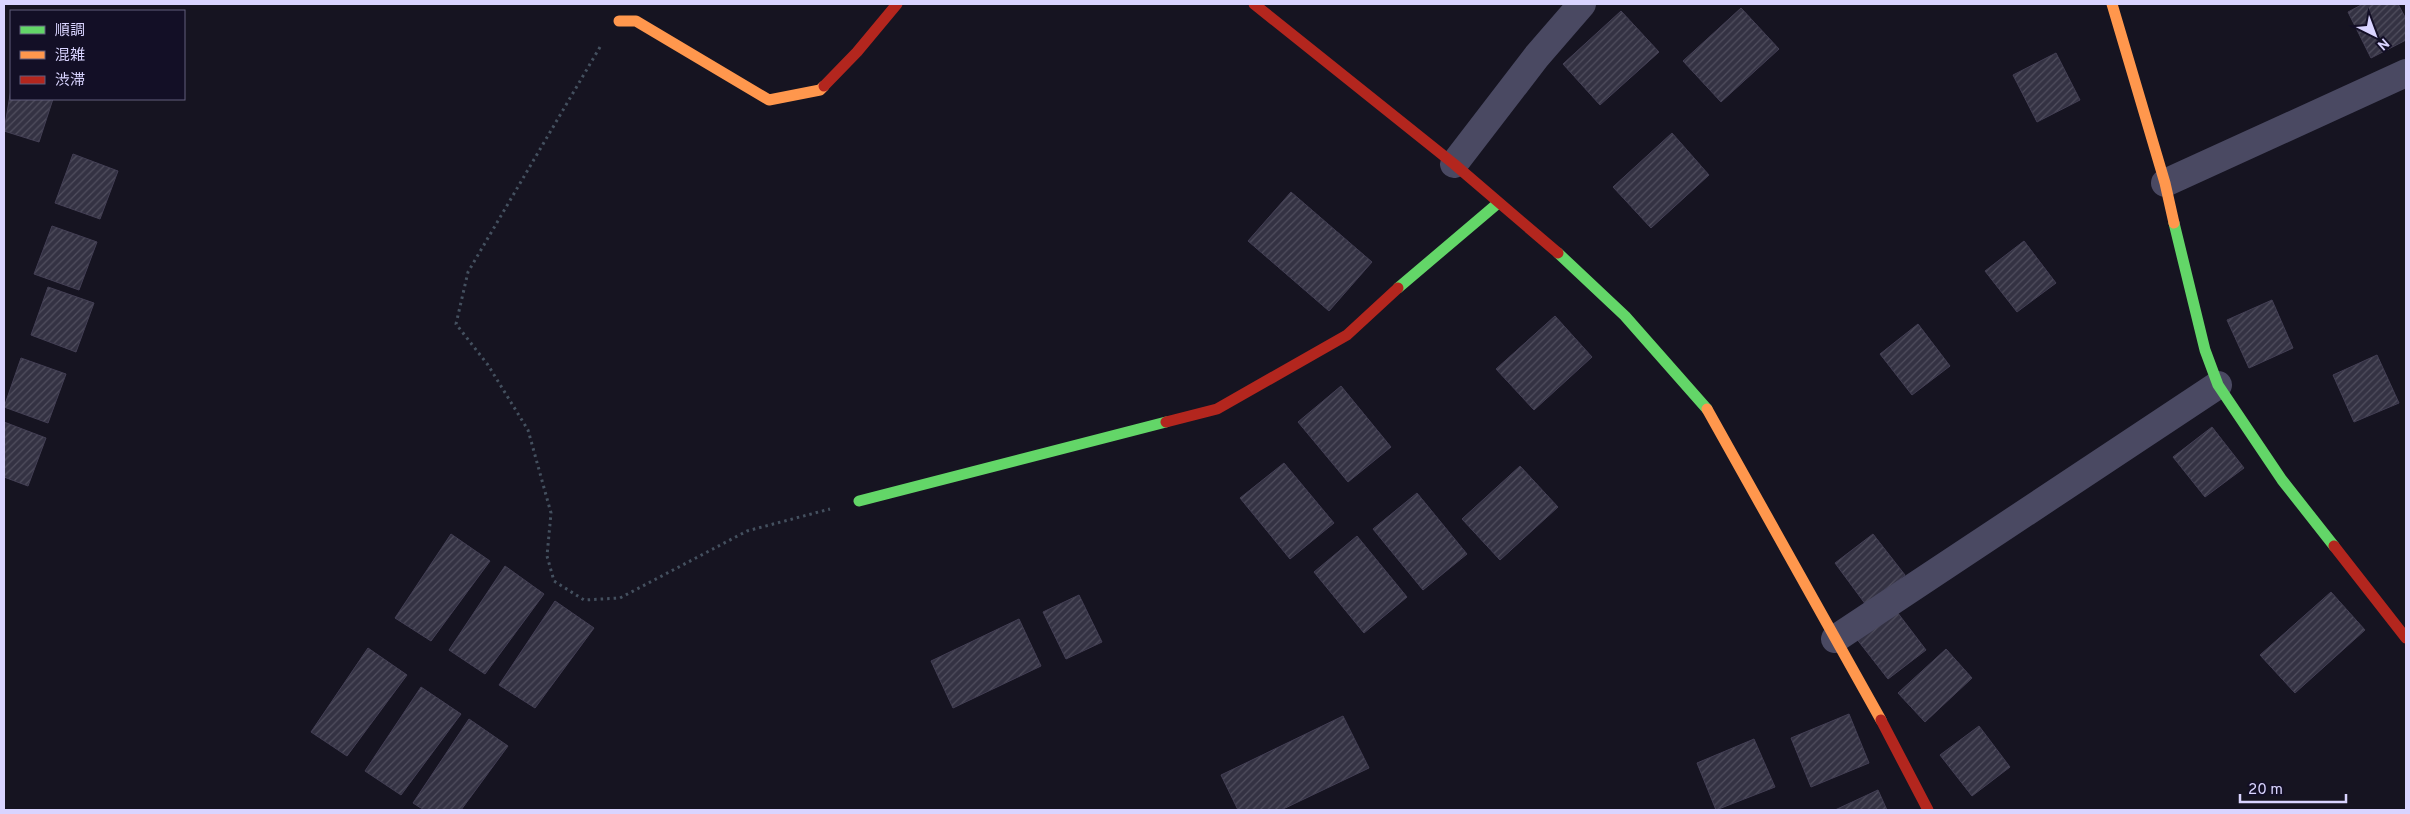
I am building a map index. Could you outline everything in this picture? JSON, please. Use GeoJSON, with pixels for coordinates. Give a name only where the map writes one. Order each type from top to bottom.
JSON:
{"type":"FeatureCollection","features":[{"type":"Feature","properties":{"kind":"street"},"geometry":{"type":"LineString","coordinates":[[619,21],[636,21],[769,100],[820,90],[897,4]]}},
{"type":"Feature","properties":{"kind":"street"},"geometry":{"type":"LineString","coordinates":[[1254,4],[1454,164],[1497,204],[1559,254],[1624,316],[1706,408],[1887,732],[1928,810]]}},
{"type":"Feature","properties":{"kind":"street"},"geometry":{"type":"LineString","coordinates":[[1454,164],[1537,56],[1582,4]]}},
{"type":"Feature","properties":{"kind":"street"},"geometry":{"type":"LineString","coordinates":[[2112,4],[2165,183],[2205,350],[2218,385],[2282,480],[2406,638]]}},
{"type":"Feature","properties":{"kind":"street"},"geometry":{"type":"LineString","coordinates":[[2165,183],[2406,73]]}},
{"type":"Feature","properties":{"kind":"street"},"geometry":{"type":"LineString","coordinates":[[859,501],[1216,409],[1346,335],[1420,268],[1497,204]]}},
{"type":"Feature","properties":{"kind":"street"},"geometry":{"type":"LineString","coordinates":[[1835,639],[2218,385]]}},
{"type":"Feature","properties":{"kind":"path"},"geometry":{"type":"LineString","coordinates":[[597,52],[468,272],[456,324],[488,365],[528,430],[551,513],[547,556],[554,581],[584,600],[620,598],[747,531],[859,501]]}},
{"type":"Feature","properties":{"kind":"building"},"geometry":{"type":"Polygon","coordinates":[[[2363,4],[2398,4],[2406,19],[2406,40],[2371,58],[2348,12],[2363,4]]]}},
{"type":"Feature","properties":{"kind":"building"},"geometry":{"type":"Polygon","coordinates":[[[1741,8],[1779,49],[1721,102],[1683,61],[1741,8]]]}},
{"type":"Feature","properties":{"kind":"building"},"geometry":{"type":"Polygon","coordinates":[[[1621,11],[1659,52],[1600,105],[1563,64],[1621,11]]]}},
{"type":"Feature","properties":{"kind":"building"},"geometry":{"type":"Polygon","coordinates":[[[2056,53],[2080,100],[2037,122],[2013,75],[2056,53]]]}},
{"type":"Feature","properties":{"kind":"building"},"geometry":{"type":"Polygon","coordinates":[[[10,95],[10,100],[53,100],[39,142],[4,131],[10,95]]]}},
{"type":"Feature","properties":{"kind":"building"},"geometry":{"type":"Polygon","coordinates":[[[1672,133],[1709,175],[1651,228],[1613,187],[1672,133]]]}},
{"type":"Feature","properties":{"kind":"building"},"geometry":{"type":"Polygon","coordinates":[[[73,154],[118,171],[100,219],[55,203],[73,154]]]}},
{"type":"Feature","properties":{"kind":"building"},"geometry":{"type":"Polygon","coordinates":[[[1291,192],[1372,262],[1329,311],[1248,241],[1291,192]]]}},
{"type":"Feature","properties":{"kind":"building"},"geometry":{"type":"Polygon","coordinates":[[[52,226],[97,242],[79,290],[34,274],[52,226]]]}},
{"type":"Feature","properties":{"kind":"building"},"geometry":{"type":"Polygon","coordinates":[[[2024,241],[2056,283],[2017,312],[1985,271],[2024,241]]]}},
{"type":"Feature","properties":{"kind":"building"},"geometry":{"type":"Polygon","coordinates":[[[48,287],[94,303],[76,352],[31,335],[48,287]]]}},
{"type":"Feature","properties":{"kind":"building"},"geometry":{"type":"Polygon","coordinates":[[[2272,300],[2293,348],[2249,368],[2227,320],[2272,300]]]}},
{"type":"Feature","properties":{"kind":"building"},"geometry":{"type":"Polygon","coordinates":[[[1555,316],[1592,357],[1534,410],[1496,369],[1555,316]]]}},
{"type":"Feature","properties":{"kind":"building"},"geometry":{"type":"Polygon","coordinates":[[[1918,324],[1950,366],[1912,395],[1880,354],[1918,324]]]}},
{"type":"Feature","properties":{"kind":"building"},"geometry":{"type":"Polygon","coordinates":[[[2377,355],[2399,403],[2354,422],[2333,375],[2377,355]]]}},
{"type":"Feature","properties":{"kind":"building"},"geometry":{"type":"Polygon","coordinates":[[[21,358],[66,374],[48,423],[4,407],[21,358]]]}},
{"type":"Feature","properties":{"kind":"building"},"geometry":{"type":"Polygon","coordinates":[[[1341,386],[1391,447],[1348,482],[1298,422],[1341,386]]]}},
{"type":"Feature","properties":{"kind":"building"},"geometry":{"type":"Polygon","coordinates":[[[4,422],[46,438],[28,486],[4,477],[4,422]]]}},
{"type":"Feature","properties":{"kind":"building"},"geometry":{"type":"Polygon","coordinates":[[[2212,427],[2244,468],[2205,497],[2173,457],[2212,427]]]}},
{"type":"Feature","properties":{"kind":"building"},"geometry":{"type":"Polygon","coordinates":[[[1284,463],[1334,523],[1290,559],[1240,498],[1284,463]]]}},
{"type":"Feature","properties":{"kind":"building"},"geometry":{"type":"Polygon","coordinates":[[[1520,466],[1558,507],[1500,560],[1462,519],[1520,466]]]}},
{"type":"Feature","properties":{"kind":"building"},"geometry":{"type":"Polygon","coordinates":[[[1417,493],[1467,554],[1423,590],[1373,529],[1417,493]]]}},
{"type":"Feature","properties":{"kind":"building"},"geometry":{"type":"Polygon","coordinates":[[[451,534],[490,561],[431,641],[395,618],[451,534]]]}},
{"type":"Feature","properties":{"kind":"building"},"geometry":{"type":"Polygon","coordinates":[[[1873,534],[1905,575],[1866,605],[1835,563],[1873,534]]]}},
{"type":"Feature","properties":{"kind":"building"},"geometry":{"type":"Polygon","coordinates":[[[1357,536],[1407,597],[1364,633],[1314,572],[1357,536]]]}},
{"type":"Feature","properties":{"kind":"building"},"geometry":{"type":"Polygon","coordinates":[[[505,566],[544,594],[485,674],[449,650],[505,566]]]}},
{"type":"Feature","properties":{"kind":"building"},"geometry":{"type":"Polygon","coordinates":[[[2331,592],[2365,630],[2295,693],[2260,655],[2331,592]]]}},
{"type":"Feature","properties":{"kind":"building"},"geometry":{"type":"Polygon","coordinates":[[[1079,595],[1102,642],[1066,659],[1043,612],[1079,595]]]}},
{"type":"Feature","properties":{"kind":"building"},"geometry":{"type":"Polygon","coordinates":[[[555,601],[594,628],[535,708],[499,685],[555,601]]]}},
{"type":"Feature","properties":{"kind":"building"},"geometry":{"type":"Polygon","coordinates":[[[1894,608],[1926,650],[1888,679],[1856,638],[1894,608]]]}},
{"type":"Feature","properties":{"kind":"building"},"geometry":{"type":"Polygon","coordinates":[[[1019,619],[1041,666],[953,708],[931,661],[1019,619]]]}},
{"type":"Feature","properties":{"kind":"building"},"geometry":{"type":"Polygon","coordinates":[[[368,648],[407,675],[347,756],[311,732],[368,648]]]}},
{"type":"Feature","properties":{"kind":"building"},"geometry":{"type":"Polygon","coordinates":[[[1946,649],[1972,678],[1925,722],[1898,693],[1946,649]]]}},
{"type":"Feature","properties":{"kind":"building"},"geometry":{"type":"Polygon","coordinates":[[[421,687],[461,714],[401,795],[365,771],[421,687]]]}},
{"type":"Feature","properties":{"kind":"building"},"geometry":{"type":"Polygon","coordinates":[[[1849,714],[1869,763],[1811,787],[1791,738],[1849,714]]]}},
{"type":"Feature","properties":{"kind":"building"},"geometry":{"type":"Polygon","coordinates":[[[1343,716],[1369,768],[1281,810],[1238,810],[1221,775],[1343,716]]]}},
{"type":"Feature","properties":{"kind":"building"},"geometry":{"type":"Polygon","coordinates":[[[469,719],[508,746],[461,810],[424,810],[413,803],[469,719]]]}},
{"type":"Feature","properties":{"kind":"building"},"geometry":{"type":"Polygon","coordinates":[[[1979,726],[2010,767],[1972,796],[1940,755],[1979,726]]]}},
{"type":"Feature","properties":{"kind":"building"},"geometry":{"type":"Polygon","coordinates":[[[1754,739],[1775,787],[1716,810],[1697,763],[1754,739]]]}},
{"type":"Feature","properties":{"kind":"building"},"geometry":{"type":"Polygon","coordinates":[[[1878,790],[1887,810],[1835,810],[1878,790]]]}},
{"type":"Feature","properties":{"kind":"traffic: fast"},"geometry":{"type":"LineString","coordinates":[[1398,288],[1497,204]]}},
{"type":"Feature","properties":{"kind":"traffic: fast"},"geometry":{"type":"LineString","coordinates":[[2174,223],[2205,350],[2218,385],[2282,480],[2334,546]]}},
{"type":"Feature","properties":{"kind":"traffic: fast"},"geometry":{"type":"LineString","coordinates":[[1558,253],[1625,316],[1707,409]]}},
{"type":"Feature","properties":{"kind":"traffic: fast"},"geometry":{"type":"LineString","coordinates":[[859,501],[1166,422]]}},
{"type":"Feature","properties":{"kind":"traffic: slow"},"geometry":{"type":"LineString","coordinates":[[2112,4],[2165,183],[2174,223]]}},
{"type":"Feature","properties":{"kind":"traffic: slow"},"geometry":{"type":"LineString","coordinates":[[619,21],[636,21],[769,100],[820,90],[824,86]]}},
{"type":"Feature","properties":{"kind":"traffic: slow"},"geometry":{"type":"LineString","coordinates":[[1707,409],[1881,720]]}},
{"type":"Feature","properties":{"kind":"traffic: jam"},"geometry":{"type":"LineString","coordinates":[[824,86],[857,52],[897,4]]}},
{"type":"Feature","properties":{"kind":"traffic: jam"},"geometry":{"type":"LineString","coordinates":[[1254,4],[1454,164],[1558,253]]}},
{"type":"Feature","properties":{"kind":"traffic: jam"},"geometry":{"type":"LineString","coordinates":[[1166,422],[1217,409],[1347,335],[1398,288]]}},
{"type":"Feature","properties":{"kind":"traffic: jam"},"geometry":{"type":"LineString","coordinates":[[2334,546],[2406,638]]}},
{"type":"Feature","properties":{"kind":"traffic: jam"},"geometry":{"type":"LineString","coordinates":[[1881,720],[1928,810]]}}]}
